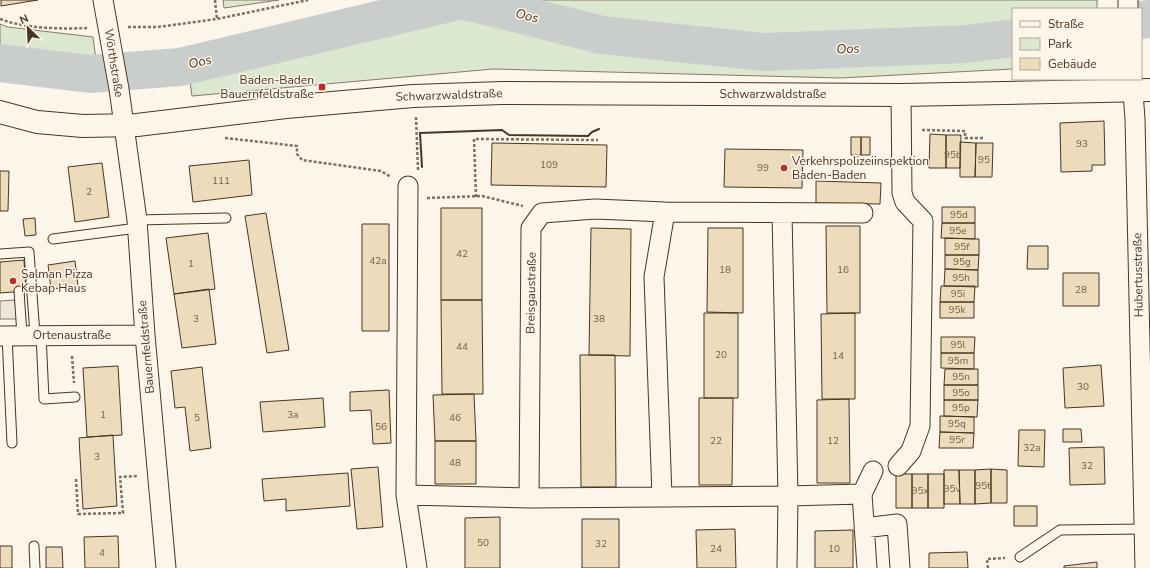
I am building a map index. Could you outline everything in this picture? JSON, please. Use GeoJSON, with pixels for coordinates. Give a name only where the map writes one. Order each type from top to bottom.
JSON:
{"type":"FeatureCollection","features":[{"type":"Feature","properties":{"kind":"street","name":"Wörthstraße"},"geometry":{"type":"LineString","coordinates":[[103,0],[124,125]]}},
{"type":"Feature","properties":{"kind":"street","name":"Schwarzwaldstraße"},"geometry":{"type":"LineString","coordinates":[[0,112],[44,123],[78,126],[124,125],[286,107],[421,95],[502,93],[901,95],[1139,86]]}},
{"type":"Feature","properties":{"kind":"street","name":"Hubertusstraße"},"geometry":{"type":"LineString","coordinates":[[1139,86],[1136,126],[1145,568]]}},
{"type":"Feature","properties":{"kind":"street"},"geometry":{"type":"LineString","coordinates":[[898,466],[911,451],[920,426],[923,221],[905,202],[902,193],[901,95]]}},
{"type":"Feature","properties":{"kind":"street","name":"Bauernfeldstraße"},"geometry":{"type":"LineString","coordinates":[[124,125],[137,224],[145,335],[166,568]]}},
{"type":"Feature","properties":{"kind":"street"},"geometry":{"type":"LineString","coordinates":[[411,187],[406,495],[417,568]]}},
{"type":"Feature","properties":{"kind":"street"},"geometry":{"type":"LineString","coordinates":[[542,213],[595,209],[665,212],[863,213]]}},
{"type":"Feature","properties":{"kind":"street"},"geometry":{"type":"LineString","coordinates":[[662,496],[654,277],[665,212]]}},
{"type":"Feature","properties":{"kind":"street","name":"Breisgaustraße"},"geometry":{"type":"LineString","coordinates":[[529,498],[531,228],[542,213]]}},
{"type":"Feature","properties":{"kind":"street"},"geometry":{"type":"LineString","coordinates":[[782,213],[788,496],[787,568]]}},
{"type":"Feature","properties":{"kind":"street","name":"Ortenaustraße"},"geometry":{"type":"LineString","coordinates":[[21,335],[145,335]]}},
{"type":"Feature","properties":{"kind":"street"},"geometry":{"type":"LineString","coordinates":[[866,568],[862,494],[873,471]]}},
{"type":"Feature","properties":{"kind":"street"},"geometry":{"type":"LineString","coordinates":[[406,495],[529,498],[862,494]]}},
{"type":"Feature","properties":{"kind":"street"},"geometry":{"type":"LineString","coordinates":[[864,528],[897,524],[900,568]]}},
{"type":"Feature","properties":{"kind":"lane"},"geometry":{"type":"LineString","coordinates":[[54,239],[137,224],[226,218]]}},
{"type":"Feature","properties":{"kind":"lane"},"geometry":{"type":"LineString","coordinates":[[0,254],[29,252],[12,443]]}},
{"type":"Feature","properties":{"kind":"lane"},"geometry":{"type":"LineString","coordinates":[[19,291],[21,335],[44,399],[75,397]]}},
{"type":"Feature","properties":{"kind":"lane"},"geometry":{"type":"LineString","coordinates":[[1020,557],[1060,530],[1144,529]]}},
{"type":"Feature","properties":{"kind":"lane"},"geometry":{"type":"LineString","coordinates":[[34,546],[35,568]]}},
{"type":"Feature","properties":{"kind":"path"},"geometry":{"type":"LineString","coordinates":[[215,0],[217,20]]}},
{"type":"Feature","properties":{"kind":"path"},"geometry":{"type":"LineString","coordinates":[[0,19],[14,24],[109,31],[217,20],[309,0]]}},
{"type":"Feature","properties":{"kind":"path"},"geometry":{"type":"LineString","coordinates":[[411,187],[416,124]]}},
{"type":"Feature","properties":{"kind":"path"},"geometry":{"type":"LineString","coordinates":[[919,130],[965,131],[965,138],[985,138]]}},
{"type":"Feature","properties":{"kind":"path"},"geometry":{"type":"LineString","coordinates":[[223,137],[297,146],[297,154],[302,160],[381,171],[411,187],[476,197],[482,196],[538,210],[542,213]]}},
{"type":"Feature","properties":{"kind":"path"},"geometry":{"type":"LineString","coordinates":[[476,197],[474,139],[598,140]]}},
{"type":"Feature","properties":{"kind":"path"},"geometry":{"type":"LineString","coordinates":[[72,358],[75,397]]}},
{"type":"Feature","properties":{"kind":"path"},"geometry":{"type":"LineString","coordinates":[[76,479],[78,514],[123,513],[120,477],[158,475]]}},
{"type":"Feature","properties":{"kind":"path"},"geometry":{"type":"LineString","coordinates":[[988,568],[987,559],[1020,557]]}},
{"type":"Feature","properties":{"kind":"green space"},"geometry":{"type":"Polygon","coordinates":[[[223,0],[279,0],[224,8],[223,0]]]}},
{"type":"Feature","properties":{"kind":"green space"},"geometry":{"type":"Polygon","coordinates":[[[472,0],[1097,0],[1097,8],[1012,8],[1012,69],[840,78],[493,69],[192,96],[189,75],[471,9],[472,0]]]}},
{"type":"Feature","properties":{"kind":"green space"},"geometry":{"type":"Polygon","coordinates":[[[0,24],[8,27],[93,37],[96,60],[38,54],[0,47],[0,24]]]}},
{"type":"Feature","properties":{"kind":"shaded area"},"geometry":{"type":"Polygon","coordinates":[[[15,300],[17,319],[0,319],[0,301],[15,300]]]}},
{"type":"Feature","properties":{"kind":"building"},"geometry":{"type":"Polygon","coordinates":[[[1,0],[38,0],[1,6],[1,0]]]}},
{"type":"Feature","properties":{"kind":"building"},"geometry":{"type":"Polygon","coordinates":[[[1104,121],[1105,165],[1092,165],[1092,171],[1061,172],[1060,123],[1104,121]]]}},
{"type":"Feature","properties":{"kind":"building"},"geometry":{"type":"Polygon","coordinates":[[[930,134],[946,135],[946,168],[929,168],[930,134]]]}},
{"type":"Feature","properties":{"kind":"building"},"geometry":{"type":"Polygon","coordinates":[[[946,135],[961,135],[960,168],[946,168],[946,135]]]}},
{"type":"Feature","properties":{"kind":"building"},"geometry":{"type":"Polygon","coordinates":[[[851,137],[861,137],[861,155],[851,155],[851,137]]]}},
{"type":"Feature","properties":{"kind":"building"},"geometry":{"type":"Polygon","coordinates":[[[861,137],[870,137],[870,155],[861,155],[861,137]]]}},
{"type":"Feature","properties":{"kind":"building"},"geometry":{"type":"Polygon","coordinates":[[[960,142],[976,143],[975,177],[960,177],[960,142]]]}},
{"type":"Feature","properties":{"kind":"building"},"geometry":{"type":"Polygon","coordinates":[[[492,143],[607,145],[606,187],[491,185],[492,143]]]}},
{"type":"Feature","properties":{"kind":"building"},"geometry":{"type":"Polygon","coordinates":[[[976,143],[993,143],[992,177],[975,177],[976,143]]]}},
{"type":"Feature","properties":{"kind":"building"},"geometry":{"type":"Polygon","coordinates":[[[725,149],[803,150],[802,188],[724,187],[725,149]]]}},
{"type":"Feature","properties":{"kind":"building"},"geometry":{"type":"Polygon","coordinates":[[[249,160],[252,195],[193,202],[189,166],[249,160]]]}},
{"type":"Feature","properties":{"kind":"building"},"geometry":{"type":"Polygon","coordinates":[[[102,163],[109,217],[75,222],[68,167],[102,163]]]}},
{"type":"Feature","properties":{"kind":"building"},"geometry":{"type":"Polygon","coordinates":[[[0,171],[9,171],[8,211],[0,211],[0,171]]]}},
{"type":"Feature","properties":{"kind":"building"},"geometry":{"type":"Polygon","coordinates":[[[816,181],[881,183],[880,204],[816,203],[816,181]]]}},
{"type":"Feature","properties":{"kind":"building"},"geometry":{"type":"Polygon","coordinates":[[[942,207],[975,207],[975,223],[942,223],[942,207]]]}},
{"type":"Feature","properties":{"kind":"building"},"geometry":{"type":"Polygon","coordinates":[[[441,208],[482,208],[482,300],[441,300],[441,208]]]}},
{"type":"Feature","properties":{"kind":"building"},"geometry":{"type":"Polygon","coordinates":[[[266,213],[289,350],[267,353],[245,216],[266,213]]]}},
{"type":"Feature","properties":{"kind":"building"},"geometry":{"type":"Polygon","coordinates":[[[35,218],[36,235],[25,236],[23,219],[35,218]]]}},
{"type":"Feature","properties":{"kind":"building"},"geometry":{"type":"Polygon","coordinates":[[[942,223],[975,223],[975,239],[941,238],[942,223]]]}},
{"type":"Feature","properties":{"kind":"building"},"geometry":{"type":"Polygon","coordinates":[[[362,224],[389,224],[389,331],[362,331],[362,224]]]}},
{"type":"Feature","properties":{"kind":"building"},"geometry":{"type":"Polygon","coordinates":[[[826,226],[860,226],[860,313],[827,313],[826,226]]]}},
{"type":"Feature","properties":{"kind":"building"},"geometry":{"type":"Polygon","coordinates":[[[591,228],[631,229],[630,356],[589,355],[591,228]]]}},
{"type":"Feature","properties":{"kind":"building"},"geometry":{"type":"Polygon","coordinates":[[[708,228],[743,228],[743,313],[707,312],[708,228]]]}},
{"type":"Feature","properties":{"kind":"building"},"geometry":{"type":"Polygon","coordinates":[[[208,233],[215,289],[174,294],[166,238],[208,233]]]}},
{"type":"Feature","properties":{"kind":"building"},"geometry":{"type":"Polygon","coordinates":[[[945,238],[979,239],[979,255],[945,255],[945,238]]]}},
{"type":"Feature","properties":{"kind":"building"},"geometry":{"type":"Polygon","coordinates":[[[1028,246],[1048,246],[1048,269],[1027,269],[1028,246]]]}},
{"type":"Feature","properties":{"kind":"building"},"geometry":{"type":"Polygon","coordinates":[[[945,255],[979,255],[978,270],[945,269],[945,255]]]}},
{"type":"Feature","properties":{"kind":"building","name":"Salman Pizza Kebap Haus"},"geometry":{"type":"Polygon","coordinates":[[[24,260],[26,291],[0,293],[0,262],[24,260]]]}},
{"type":"Feature","properties":{"kind":"building"},"geometry":{"type":"Polygon","coordinates":[[[75,261],[78,286],[51,289],[48,265],[75,261]]]}},
{"type":"Feature","properties":{"kind":"building"},"geometry":{"type":"Polygon","coordinates":[[[945,269],[978,270],[978,287],[944,286],[945,269]]]}},
{"type":"Feature","properties":{"kind":"building"},"geometry":{"type":"Polygon","coordinates":[[[1063,273],[1099,273],[1099,306],[1063,306],[1063,273]]]}},
{"type":"Feature","properties":{"kind":"building"},"geometry":{"type":"Polygon","coordinates":[[[941,286],[975,286],[974,302],[940,302],[941,286]]]}},
{"type":"Feature","properties":{"kind":"building"},"geometry":{"type":"Polygon","coordinates":[[[209,289],[216,344],[182,348],[174,294],[209,289]]]}},
{"type":"Feature","properties":{"kind":"building"},"geometry":{"type":"Polygon","coordinates":[[[441,300],[482,300],[483,394],[442,394],[441,300]]]}},
{"type":"Feature","properties":{"kind":"building"},"geometry":{"type":"Polygon","coordinates":[[[940,302],[974,302],[974,318],[940,318],[940,302]]]}},
{"type":"Feature","properties":{"kind":"building"},"geometry":{"type":"Polygon","coordinates":[[[704,313],[738,313],[738,398],[704,398],[704,313]]]}},
{"type":"Feature","properties":{"kind":"building"},"geometry":{"type":"Polygon","coordinates":[[[855,313],[855,399],[822,399],[821,314],[855,313]]]}},
{"type":"Feature","properties":{"kind":"building"},"geometry":{"type":"Polygon","coordinates":[[[941,337],[975,337],[974,353],[941,353],[941,337]]]}},
{"type":"Feature","properties":{"kind":"building"},"geometry":{"type":"Polygon","coordinates":[[[941,353],[974,353],[974,369],[941,368],[941,353]]]}},
{"type":"Feature","properties":{"kind":"building"},"geometry":{"type":"Polygon","coordinates":[[[580,355],[615,355],[616,487],[581,487],[580,355]]]}},
{"type":"Feature","properties":{"kind":"building"},"geometry":{"type":"Polygon","coordinates":[[[1101,365],[1104,406],[1065,408],[1063,368],[1101,365]]]}},
{"type":"Feature","properties":{"kind":"building"},"geometry":{"type":"Polygon","coordinates":[[[118,366],[122,435],[87,437],[83,368],[118,366]]]}},
{"type":"Feature","properties":{"kind":"building"},"geometry":{"type":"Polygon","coordinates":[[[202,367],[211,448],[190,451],[185,407],[175,408],[171,371],[202,367]]]}},
{"type":"Feature","properties":{"kind":"building"},"geometry":{"type":"Polygon","coordinates":[[[945,369],[978,369],[978,385],[944,385],[945,369]]]}},
{"type":"Feature","properties":{"kind":"building"},"geometry":{"type":"Polygon","coordinates":[[[944,385],[978,385],[978,400],[944,400],[944,385]]]}},
{"type":"Feature","properties":{"kind":"building"},"geometry":{"type":"Polygon","coordinates":[[[389,390],[391,443],[373,444],[371,410],[350,411],[350,392],[389,390]]]}},
{"type":"Feature","properties":{"kind":"building"},"geometry":{"type":"Polygon","coordinates":[[[474,394],[476,441],[435,441],[433,395],[474,394]]]}},
{"type":"Feature","properties":{"kind":"building"},"geometry":{"type":"Polygon","coordinates":[[[323,398],[325,427],[263,432],[260,402],[323,398]]]}},
{"type":"Feature","properties":{"kind":"building"},"geometry":{"type":"Polygon","coordinates":[[[699,398],[733,398],[732,485],[699,485],[699,398]]]}},
{"type":"Feature","properties":{"kind":"building"},"geometry":{"type":"Polygon","coordinates":[[[849,399],[850,483],[817,483],[817,400],[849,399]]]}},
{"type":"Feature","properties":{"kind":"building"},"geometry":{"type":"Polygon","coordinates":[[[944,400],[978,400],[977,417],[944,416],[944,400]]]}},
{"type":"Feature","properties":{"kind":"building"},"geometry":{"type":"Polygon","coordinates":[[[940,416],[974,417],[974,433],[940,432],[940,416]]]}},
{"type":"Feature","properties":{"kind":"building"},"geometry":{"type":"Polygon","coordinates":[[[1063,429],[1081,429],[1082,442],[1063,442],[1063,429]]]}},
{"type":"Feature","properties":{"kind":"building"},"geometry":{"type":"Polygon","coordinates":[[[1019,430],[1045,430],[1044,467],[1018,466],[1019,430]]]}},
{"type":"Feature","properties":{"kind":"building"},"geometry":{"type":"Polygon","coordinates":[[[940,432],[974,433],[973,448],[939,448],[940,432]]]}},
{"type":"Feature","properties":{"kind":"building"},"geometry":{"type":"Polygon","coordinates":[[[113,435],[117,506],[83,509],[79,438],[113,435]]]}},
{"type":"Feature","properties":{"kind":"building"},"geometry":{"type":"Polygon","coordinates":[[[435,441],[476,441],[476,484],[435,484],[435,441]]]}},
{"type":"Feature","properties":{"kind":"building"},"geometry":{"type":"Polygon","coordinates":[[[1104,447],[1105,484],[1070,485],[1069,448],[1104,447]]]}},
{"type":"Feature","properties":{"kind":"building"},"geometry":{"type":"Polygon","coordinates":[[[378,467],[383,527],[357,529],[351,469],[378,467]]]}},
{"type":"Feature","properties":{"kind":"building"},"geometry":{"type":"Polygon","coordinates":[[[991,469],[1007,470],[1007,503],[991,503],[991,469]]]}},
{"type":"Feature","properties":{"kind":"building"},"geometry":{"type":"Polygon","coordinates":[[[991,469],[991,503],[975,504],[975,470],[991,469]]]}},
{"type":"Feature","properties":{"kind":"building"},"geometry":{"type":"Polygon","coordinates":[[[944,470],[959,470],[960,504],[944,504],[944,470]]]}},
{"type":"Feature","properties":{"kind":"building"},"geometry":{"type":"Polygon","coordinates":[[[959,470],[975,470],[975,504],[960,504],[959,470]]]}},
{"type":"Feature","properties":{"kind":"building"},"geometry":{"type":"Polygon","coordinates":[[[348,473],[350,506],[286,511],[286,499],[264,501],[262,479],[348,473]]]}},
{"type":"Feature","properties":{"kind":"building"},"geometry":{"type":"Polygon","coordinates":[[[896,474],[912,474],[912,508],[896,508],[896,474]]]}},
{"type":"Feature","properties":{"kind":"building"},"geometry":{"type":"Polygon","coordinates":[[[912,474],[928,474],[928,508],[912,508],[912,474]]]}},
{"type":"Feature","properties":{"kind":"building"},"geometry":{"type":"Polygon","coordinates":[[[928,474],[944,474],[944,508],[928,508],[928,474]]]}},
{"type":"Feature","properties":{"kind":"building"},"geometry":{"type":"Polygon","coordinates":[[[1014,506],[1037,506],[1037,526],[1014,526],[1014,506]]]}},
{"type":"Feature","properties":{"kind":"building"},"geometry":{"type":"Polygon","coordinates":[[[500,517],[500,568],[465,568],[465,518],[500,517]]]}},
{"type":"Feature","properties":{"kind":"building"},"geometry":{"type":"Polygon","coordinates":[[[582,519],[619,519],[619,568],[582,568],[582,519]]]}},
{"type":"Feature","properties":{"kind":"building"},"geometry":{"type":"Polygon","coordinates":[[[735,529],[736,568],[697,568],[696,530],[735,529]]]}},
{"type":"Feature","properties":{"kind":"building"},"geometry":{"type":"Polygon","coordinates":[[[853,530],[853,568],[815,568],[815,531],[853,530]]]}},
{"type":"Feature","properties":{"kind":"building"},"geometry":{"type":"Polygon","coordinates":[[[118,536],[119,568],[85,568],[84,537],[118,536]]]}},
{"type":"Feature","properties":{"kind":"building"},"geometry":{"type":"Polygon","coordinates":[[[0,546],[12,546],[12,568],[0,568],[0,546]]]}},
{"type":"Feature","properties":{"kind":"building"},"geometry":{"type":"Polygon","coordinates":[[[46,547],[62,547],[63,568],[46,568],[46,547]]]}},
{"type":"Feature","properties":{"kind":"building"},"geometry":{"type":"Polygon","coordinates":[[[967,552],[968,568],[929,568],[929,553],[967,552]]]}},
{"type":"Feature","properties":{"kind":"building"},"geometry":{"type":"Polygon","coordinates":[[[1097,562],[1097,568],[1064,568],[1064,566],[1097,562]]]}},
{"type":"Feature","properties":{"kind":"waterway","name":"Oos"},"geometry":{"type":"LineString","coordinates":[[0,63],[90,74],[180,67],[462,0],[602,35],[764,52],[967,44],[1012,38]]}},
{"type":"Feature","properties":{"kind":"waterway","name":"Oos"},"geometry":{"type":"LineString","coordinates":[[1142,20],[1150,19]]}},
{"type":"Feature","properties":{"kind":"wall"},"geometry":{"type":"LineString","coordinates":[[422,167],[420,133],[502,130],[509,135],[588,136],[592,132],[599,129]]}},
{"type":"Feature","properties":{"kind":"place","name":"Baden-Baden Bauernfeldstraße"},"geometry":{"type":"Point","coordinates":[322,87]}},
{"type":"Feature","properties":{"kind":"place","name":"Verkehrspolizeiinspektion Baden-Baden"},"geometry":{"type":"Point","coordinates":[784,168]}},
{"type":"Feature","properties":{"kind":"place","name":"Salman Pizza Kebap Haus"},"geometry":{"type":"Point","coordinates":[13,281]}}]}
